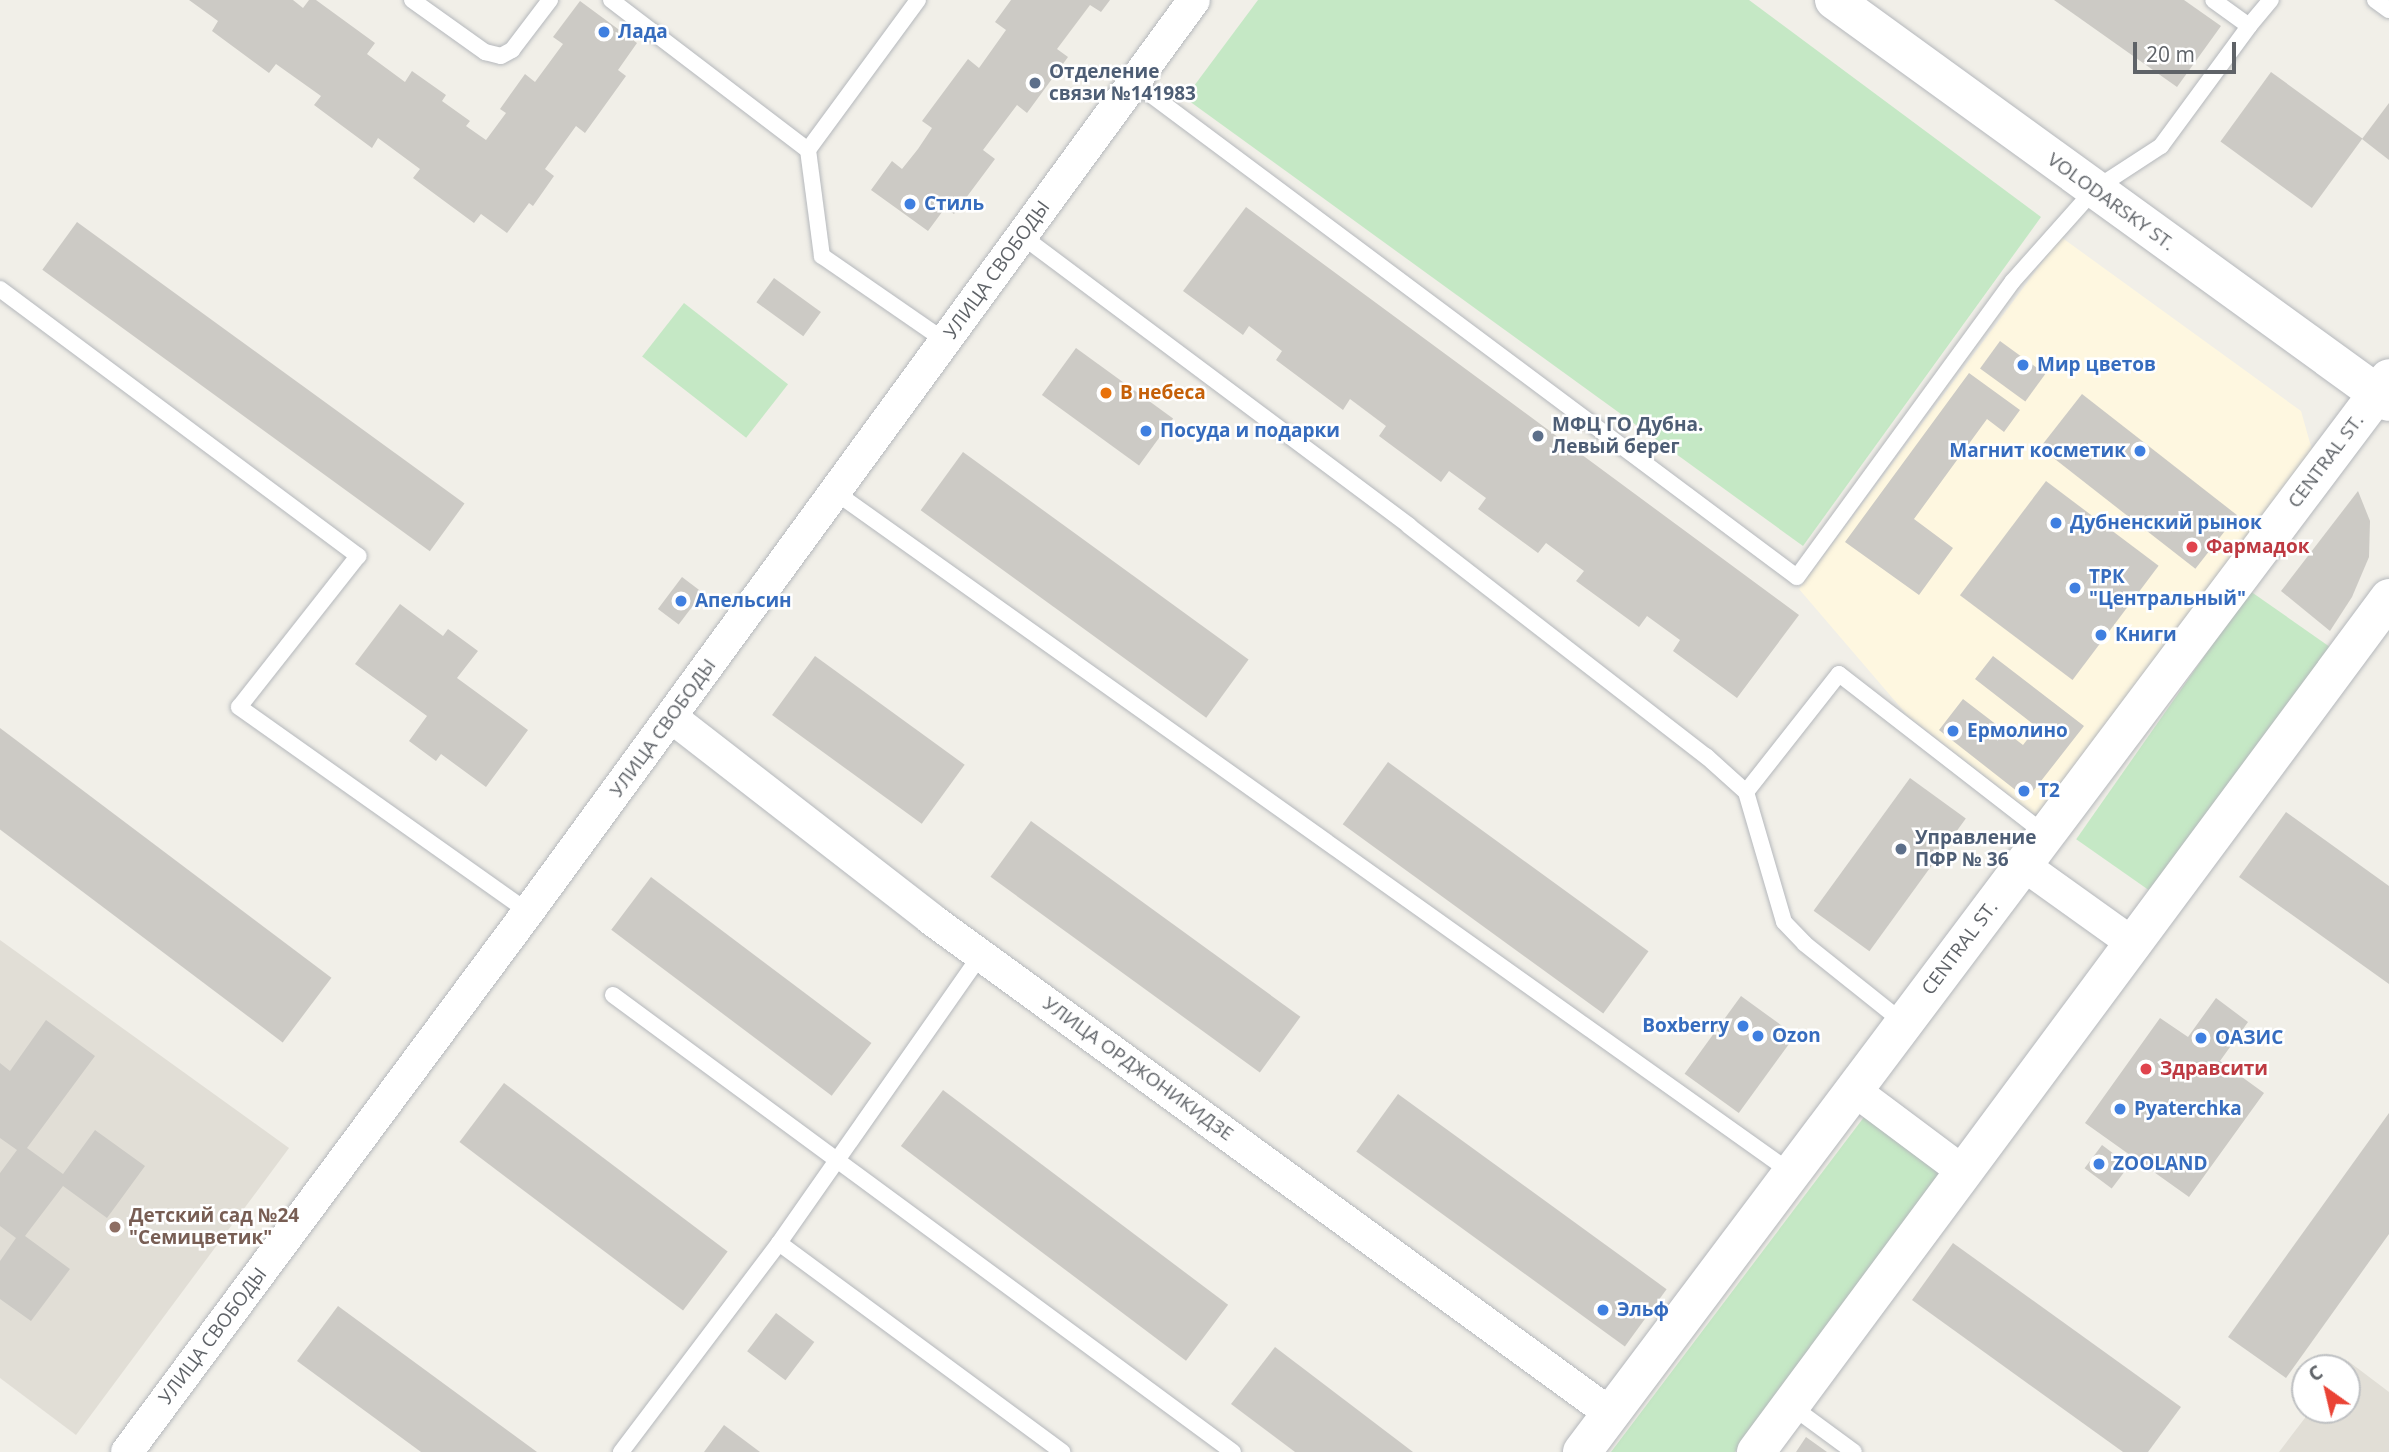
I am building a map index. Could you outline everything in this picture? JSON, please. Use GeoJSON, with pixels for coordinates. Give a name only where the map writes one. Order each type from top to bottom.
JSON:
{"type":"FeatureCollection","features":[{"type":"Feature","properties":{"kind":"street","name":"УЛИЦА СВОБОДЫ"},"geometry":{"type":"LineString","coordinates":[[127,1452],[528,912],[1194,0]]}},
{"type":"Feature","properties":{"kind":"street","name":"VOLODARSKY ST."},"geometry":{"type":"LineString","coordinates":[[1834,0],[2095,189],[2385,391]]}},
{"type":"Feature","properties":{"kind":"street","name":"CENTRAL ST."},"geometry":{"type":"LineString","coordinates":[[1582,1452],[2022,864],[2385,391]]}},
{"type":"Feature","properties":{"kind":"street"},"geometry":{"type":"LineString","coordinates":[[1756,1452],[2135,945],[2389,598]]}},
{"type":"Feature","properties":{"kind":"street","name":"УЛИЦА ОРДЖОНИКИДЗЕ"},"geometry":{"type":"LineString","coordinates":[[671,717],[981,955],[1611,1415]]}},
{"type":"Feature","properties":{"kind":"street"},"geometry":{"type":"LineString","coordinates":[[2022,864],[2135,945]]}},
{"type":"Feature","properties":{"kind":"street"},"geometry":{"type":"LineString","coordinates":[[1854,1090],[1965,1173]]}},
{"type":"Feature","properties":{"kind":"lane"},"geometry":{"type":"LineString","coordinates":[[412,0],[485,52],[501,56],[512,50],[550,0]]}},
{"type":"Feature","properties":{"kind":"lane"},"geometry":{"type":"LineString","coordinates":[[611,0],[808,150]]}},
{"type":"Feature","properties":{"kind":"lane"},"geometry":{"type":"LineString","coordinates":[[918,0],[808,150],[822,256],[944,341]]}},
{"type":"Feature","properties":{"kind":"lane"},"geometry":{"type":"LineString","coordinates":[[2213,0],[2249,26]]}},
{"type":"Feature","properties":{"kind":"lane"},"geometry":{"type":"LineString","coordinates":[[1134,82],[1797,577],[2012,282],[2095,189],[2161,146],[2271,0]]}},
{"type":"Feature","properties":{"kind":"lane"},"geometry":{"type":"LineString","coordinates":[[2375,0],[2389,10]]}},
{"type":"Feature","properties":{"kind":"lane"},"geometry":{"type":"LineString","coordinates":[[1022,236],[1409,526],[1706,756],[1746,792],[1784,922],[1805,944],[1904,1023]]}},
{"type":"Feature","properties":{"kind":"lane"},"geometry":{"type":"LineString","coordinates":[[0,289],[358,556],[239,707],[528,912]]}},
{"type":"Feature","properties":{"kind":"lane"},"geometry":{"type":"LineString","coordinates":[[835,492],[1792,1173]]}},
{"type":"Feature","properties":{"kind":"lane"},"geometry":{"type":"LineString","coordinates":[[1746,792],[1839,674],[2045,834]]}},
{"type":"Feature","properties":{"kind":"lane"},"geometry":{"type":"LineString","coordinates":[[621,1452],[779,1243],[981,955]]}},
{"type":"Feature","properties":{"kind":"lane"},"geometry":{"type":"LineString","coordinates":[[613,995],[1233,1452]]}},
{"type":"Feature","properties":{"kind":"lane"},"geometry":{"type":"LineString","coordinates":[[779,1243],[1062,1452]]}},
{"type":"Feature","properties":{"kind":"lane"},"geometry":{"type":"LineString","coordinates":[[1790,1405],[1854,1452]]}},
{"type":"Feature","properties":{"kind":"shaded area","name":"Дубненский рынок"},"geometry":{"type":"Polygon","coordinates":[[[2061,237],[2301,411],[2314,457],[2040,819],[1907,715],[1799,589],[2061,237]]]}},
{"type":"Feature","properties":{"kind":"shaded area","name":"Детский сад №24 \"Семицветик\""},"geometry":{"type":"Polygon","coordinates":[[[0,940],[289,1148],[76,1435],[0,1378],[0,940]]]}},
{"type":"Feature","properties":{"kind":"shaded area"},"geometry":{"type":"Polygon","coordinates":[[[2361,1371],[2389,1392],[2389,1452],[2279,1452],[2300,1424],[2361,1424],[2361,1371]]]}},
{"type":"Feature","properties":{"kind":"green space"},"geometry":{"type":"Polygon","coordinates":[[[1258,0],[1749,0],[2041,217],[1803,546],[1185,98],[1258,0]]]}},
{"type":"Feature","properties":{"kind":"green space"},"geometry":{"type":"Polygon","coordinates":[[[684,303],[788,384],[746,438],[642,357],[684,303]]]}},
{"type":"Feature","properties":{"kind":"green space"},"geometry":{"type":"Polygon","coordinates":[[[2250,591],[2336,651],[2162,899],[2076,839],[2250,591]]]}},
{"type":"Feature","properties":{"kind":"green space"},"geometry":{"type":"Polygon","coordinates":[[[1864,1117],[1941,1174],[1735,1452],[1611,1452],[1864,1117]]]}},
{"type":"Feature","properties":{"kind":"building"},"geometry":{"type":"Polygon","coordinates":[[[189,0],[293,0],[303,8],[309,0],[316,0],[375,43],[367,54],[405,82],[412,71],[446,95],[442,101],[470,121],[466,126],[486,140],[506,113],[500,109],[525,74],[535,82],[563,44],[553,37],[580,1],[637,43],[618,70],[626,76],[585,133],[576,126],[545,169],[554,176],[533,206],[529,203],[507,233],[481,214],[474,223],[413,178],[420,169],[378,138],[372,148],[314,105],[321,96],[276,64],[269,73],[212,31],[218,21],[189,0]]]}},
{"type":"Feature","properties":{"kind":"building"},"geometry":{"type":"Polygon","coordinates":[[[1011,0],[1110,0],[1101,12],[1090,5],[1057,49],[1068,57],[1027,113],[1017,105],[983,150],[995,159],[954,214],[945,208],[928,231],[871,190],[892,161],[902,169],[918,149],[932,128],[922,121],[968,59],[979,68],[1006,30],[995,22],[1011,0]]]}},
{"type":"Feature","properties":{"kind":"building"},"geometry":{"type":"Polygon","coordinates":[[[2054,0],[2184,0],[2221,26],[2177,87],[2054,0]]]}},
{"type":"Feature","properties":{"kind":"building"},"geometry":{"type":"Polygon","coordinates":[[[2271,72],[2362,138],[2312,208],[2220,142],[2271,72]]]}},
{"type":"Feature","properties":{"kind":"building"},"geometry":{"type":"Polygon","coordinates":[[[2389,103],[2389,160],[2362,139],[2389,103]]]}},
{"type":"Feature","properties":{"kind":"building"},"geometry":{"type":"Polygon","coordinates":[[[1246,207],[1799,615],[1737,698],[1673,651],[1680,640],[1647,616],[1639,627],[1576,581],[1584,571],[1546,543],[1538,553],[1478,509],[1486,498],[1449,471],[1441,482],[1379,436],[1386,426],[1350,399],[1343,410],[1276,360],[1282,351],[1249,326],[1243,335],[1183,291],[1246,207]]]}},
{"type":"Feature","properties":{"kind":"building"},"geometry":{"type":"Polygon","coordinates":[[[77,222],[465,504],[430,551],[42,270],[77,222]]]}},
{"type":"Feature","properties":{"kind":"building"},"geometry":{"type":"Polygon","coordinates":[[[774,278],[821,312],[803,336],[756,302],[774,278]]]}},
{"type":"Feature","properties":{"kind":"building"},"geometry":{"type":"Polygon","coordinates":[[[2000,341],[2045,374],[2025,401],[1980,369],[2000,341]]]}},
{"type":"Feature","properties":{"kind":"building"},"geometry":{"type":"Polygon","coordinates":[[[1076,348],[1173,419],[1139,465],[1042,395],[1076,348]]]}},
{"type":"Feature","properties":{"kind":"building"},"geometry":{"type":"Polygon","coordinates":[[[1969,373],[2020,410],[2004,432],[1987,419],[1914,519],[1953,548],[1919,595],[1845,542],[1969,373]]]}},
{"type":"Feature","properties":{"kind":"building"},"geometry":{"type":"Polygon","coordinates":[[[2082,394],[2237,515],[2195,569],[2040,448],[2082,394]]]}},
{"type":"Feature","properties":{"kind":"building"},"geometry":{"type":"Polygon","coordinates":[[[963,452],[1249,659],[1206,718],[921,510],[963,452]]]}},
{"type":"Feature","properties":{"kind":"building"},"geometry":{"type":"Polygon","coordinates":[[[2046,481],[2159,566],[2073,680],[1960,595],[2046,481]]]}},
{"type":"Feature","properties":{"kind":"building"},"geometry":{"type":"Polygon","coordinates":[[[2358,491],[2370,521],[2369,557],[2352,597],[2330,631],[2281,591],[2358,491]]]}},
{"type":"Feature","properties":{"kind":"building","name":"Апельсин"},"geometry":{"type":"Polygon","coordinates":[[[682,577],[703,593],[679,625],[658,609],[682,577]]]}},
{"type":"Feature","properties":{"kind":"building"},"geometry":{"type":"Polygon","coordinates":[[[400,604],[443,636],[448,629],[478,651],[457,678],[528,730],[486,787],[441,754],[436,761],[409,741],[427,716],[355,664],[400,604]]]}},
{"type":"Feature","properties":{"kind":"building"},"geometry":{"type":"Polygon","coordinates":[[[815,656],[965,765],[922,824],[772,715],[815,656]]]}},
{"type":"Feature","properties":{"kind":"building"},"geometry":{"type":"Polygon","coordinates":[[[1993,656],[2084,726],[2027,799],[1939,730],[1963,699],[2023,745],[2037,727],[1975,679],[1993,656]]]}},
{"type":"Feature","properties":{"kind":"building"},"geometry":{"type":"Polygon","coordinates":[[[0,728],[331,978],[283,1042],[0,829],[0,728]]]}},
{"type":"Feature","properties":{"kind":"building"},"geometry":{"type":"Polygon","coordinates":[[[1388,762],[1649,951],[1603,1014],[1343,824],[1388,762]]]}},
{"type":"Feature","properties":{"kind":"building","name":"Управление ПФР № 36"},"geometry":{"type":"Polygon","coordinates":[[[1910,778],[1966,819],[1869,951],[1814,911],[1910,778]]]}},
{"type":"Feature","properties":{"kind":"building"},"geometry":{"type":"Polygon","coordinates":[[[2286,812],[2389,886],[2389,984],[2239,877],[2286,812]]]}},
{"type":"Feature","properties":{"kind":"building"},"geometry":{"type":"Polygon","coordinates":[[[1031,821],[1300,1017],[1260,1073],[990,877],[1031,821]]]}},
{"type":"Feature","properties":{"kind":"building"},"geometry":{"type":"Polygon","coordinates":[[[651,877],[871,1043],[832,1096],[611,930],[651,877]]]}},
{"type":"Feature","properties":{"kind":"building"},"geometry":{"type":"Polygon","coordinates":[[[1741,996],[1795,1035],[1739,1113],[1685,1074],[1741,996]]]}},
{"type":"Feature","properties":{"kind":"building"},"geometry":{"type":"Polygon","coordinates":[[[2216,998],[2248,1022],[2220,1061],[2264,1093],[2189,1197],[2085,1123],[2160,1018],[2188,1037],[2216,998]]]}},
{"type":"Feature","properties":{"kind":"building"},"geometry":{"type":"Polygon","coordinates":[[[46,1020],[95,1056],[27,1148],[63,1174],[95,1130],[145,1166],[107,1218],[63,1186],[25,1236],[70,1269],[31,1321],[0,1299],[0,1261],[16,1238],[0,1226],[0,1173],[17,1150],[0,1138],[0,1063],[10,1071],[46,1020]]]}},
{"type":"Feature","properties":{"kind":"building"},"geometry":{"type":"Polygon","coordinates":[[[504,1083],[728,1252],[683,1311],[459,1142],[504,1083]]]}},
{"type":"Feature","properties":{"kind":"building"},"geometry":{"type":"Polygon","coordinates":[[[943,1090],[1228,1305],[1186,1361],[901,1146],[943,1090]]]}},
{"type":"Feature","properties":{"kind":"building"},"geometry":{"type":"Polygon","coordinates":[[[1398,1094],[1667,1289],[1625,1347],[1356,1151],[1398,1094]]]}},
{"type":"Feature","properties":{"kind":"building"},"geometry":{"type":"Polygon","coordinates":[[[2389,1113],[2389,1234],[2303,1354],[2291,1354],[2291,1371],[2286,1378],[2228,1337],[2389,1113]]]}},
{"type":"Feature","properties":{"kind":"building"},"geometry":{"type":"Polygon","coordinates":[[[2102,1145],[2129,1165],[2112,1189],[2085,1168],[2102,1145]]]}},
{"type":"Feature","properties":{"kind":"building"},"geometry":{"type":"Polygon","coordinates":[[[1953,1243],[2181,1407],[2148,1452],[2123,1452],[1912,1300],[1953,1243]]]}},
{"type":"Feature","properties":{"kind":"building"},"geometry":{"type":"Polygon","coordinates":[[[338,1306],[537,1452],[421,1452],[297,1361],[338,1306]]]}},
{"type":"Feature","properties":{"kind":"building"},"geometry":{"type":"Polygon","coordinates":[[[776,1313],[814,1342],[785,1380],[747,1351],[776,1313]]]}},
{"type":"Feature","properties":{"kind":"building"},"geometry":{"type":"Polygon","coordinates":[[[1275,1347],[1413,1452],[1295,1452],[1231,1404],[1275,1347]]]}},
{"type":"Feature","properties":{"kind":"building"},"geometry":{"type":"Polygon","coordinates":[[[724,1425],[760,1452],[704,1452],[724,1425]]]}},
{"type":"Feature","properties":{"kind":"building"},"geometry":{"type":"Polygon","coordinates":[[[1806,1437],[1827,1452],[1796,1452],[1806,1437]]]}},
{"type":"Feature","properties":{"kind":"place","name":"Лада"},"geometry":{"type":"Point","coordinates":[604,32]}},
{"type":"Feature","properties":{"kind":"place","name":"Отделение связи №141983"},"geometry":{"type":"Point","coordinates":[1035,83]}},
{"type":"Feature","properties":{"kind":"place","name":"Стиль"},"geometry":{"type":"Point","coordinates":[910,204]}},
{"type":"Feature","properties":{"kind":"place","name":"Мир цветов"},"geometry":{"type":"Point","coordinates":[2023,365]}},
{"type":"Feature","properties":{"kind":"place","name":"В небеса"},"geometry":{"type":"Point","coordinates":[1106,393]}},
{"type":"Feature","properties":{"kind":"place","name":"Посуда и подарки"},"geometry":{"type":"Point","coordinates":[1146,431]}},
{"type":"Feature","properties":{"kind":"place","name":"МФЦ ГО Дубна. Левый берег"},"geometry":{"type":"Point","coordinates":[1538,436]}},
{"type":"Feature","properties":{"kind":"place","name":"Магнит косметик"},"geometry":{"type":"Point","coordinates":[2140,451]}},
{"type":"Feature","properties":{"kind":"place","name":"Дубненский рынок"},"geometry":{"type":"Point","coordinates":[2056,523]}},
{"type":"Feature","properties":{"kind":"place","name":"Фармадок"},"geometry":{"type":"Point","coordinates":[2192,547]}},
{"type":"Feature","properties":{"kind":"place","name":"ТРК \"Центральный\""},"geometry":{"type":"Point","coordinates":[2075,588]}},
{"type":"Feature","properties":{"kind":"place","name":"Апельсин"},"geometry":{"type":"Point","coordinates":[681,601]}},
{"type":"Feature","properties":{"kind":"place","name":"Книги"},"geometry":{"type":"Point","coordinates":[2101,635]}},
{"type":"Feature","properties":{"kind":"place","name":"Ермолино"},"geometry":{"type":"Point","coordinates":[1953,731]}},
{"type":"Feature","properties":{"kind":"place","name":"T2"},"geometry":{"type":"Point","coordinates":[2024,791]}},
{"type":"Feature","properties":{"kind":"place","name":"Управление ПФР № 36"},"geometry":{"type":"Point","coordinates":[1901,849]}},
{"type":"Feature","properties":{"kind":"place","name":"Boxberry"},"geometry":{"type":"Point","coordinates":[1743,1026]}},
{"type":"Feature","properties":{"kind":"place","name":"Ozon"},"geometry":{"type":"Point","coordinates":[1758,1036]}},
{"type":"Feature","properties":{"kind":"place","name":"ОАЗИС"},"geometry":{"type":"Point","coordinates":[2201,1038]}},
{"type":"Feature","properties":{"kind":"place","name":"Здравсити"},"geometry":{"type":"Point","coordinates":[2146,1069]}},
{"type":"Feature","properties":{"kind":"place","name":"Pyaterchka"},"geometry":{"type":"Point","coordinates":[2120,1109]}},
{"type":"Feature","properties":{"kind":"place","name":"ZOOLAND"},"geometry":{"type":"Point","coordinates":[2099,1164]}},
{"type":"Feature","properties":{"kind":"place","name":"Детский сад №24 \"Семицветик\""},"geometry":{"type":"Point","coordinates":[115,1227]}},
{"type":"Feature","properties":{"kind":"place","name":"Эльф"},"geometry":{"type":"Point","coordinates":[1603,1310]}}]}
